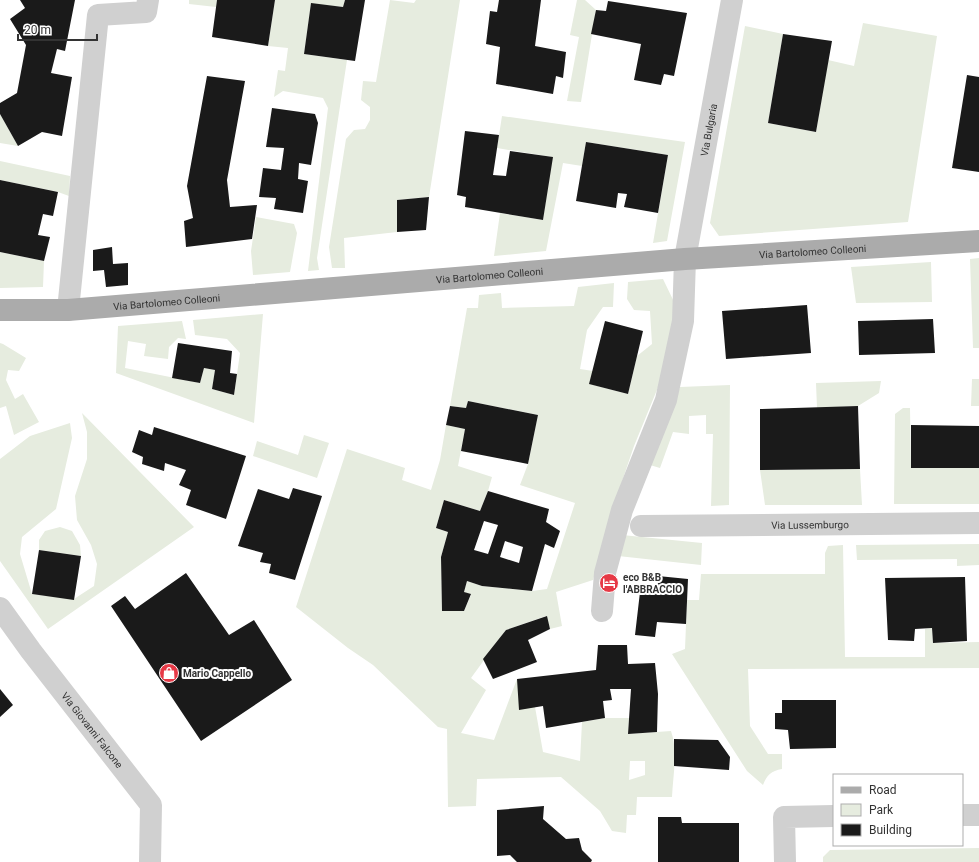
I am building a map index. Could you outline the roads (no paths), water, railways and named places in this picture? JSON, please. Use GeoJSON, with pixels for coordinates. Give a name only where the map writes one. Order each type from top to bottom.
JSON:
{"type":"FeatureCollection","features":[{"type":"Feature","properties":{"kind":"main road","name":"Via Bartolomeo Colleoni"},"geometry":{"type":"LineString","coordinates":[[0,310],[68,310],[685,259],[979,241]]}},
{"type":"Feature","properties":{"kind":"street"},"geometry":{"type":"LineString","coordinates":[[68,310],[98,15],[146,12],[148,0]]}},
{"type":"Feature","properties":{"kind":"street","name":"Via Bulgaria"},"geometry":{"type":"LineString","coordinates":[[602,611],[605,573],[622,510],[666,400],[683,321],[685,259],[732,0]]}},
{"type":"Feature","properties":{"kind":"street","name":"Via Lussemburgo"},"geometry":{"type":"LineString","coordinates":[[641,526],[979,523]]}},
{"type":"Feature","properties":{"kind":"street","name":"Via Giovanni Falcone"},"geometry":{"type":"LineString","coordinates":[[0,608],[31,651],[151,805],[150,862]]}},
{"type":"Feature","properties":{"kind":"street"},"geometry":{"type":"LineString","coordinates":[[963,815],[979,815]]}},
{"type":"Feature","properties":{"kind":"street"},"geometry":{"type":"LineString","coordinates":[[785,862],[784,817],[833,816]]}},
{"type":"Feature","properties":{"kind":"place","name":"eco B&B l'ABBRACCIO"},"geometry":{"type":"Point","coordinates":[609,583]}},
{"type":"Feature","properties":{"kind":"place","name":"Mario Cappello"},"geometry":{"type":"Point","coordinates":[169,673]}}]}
